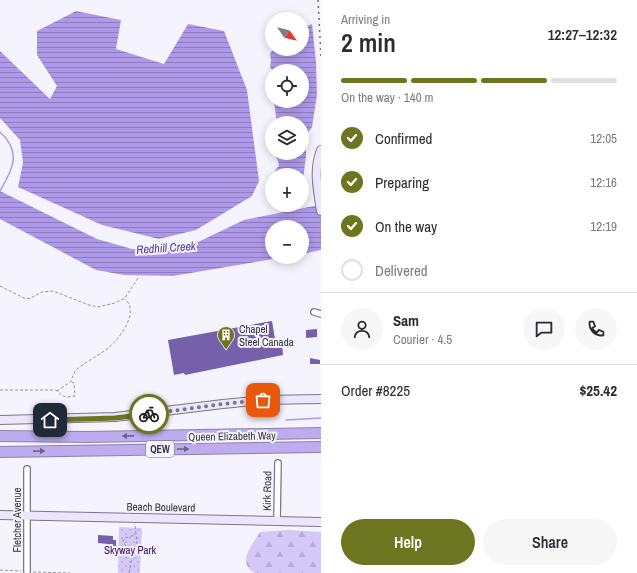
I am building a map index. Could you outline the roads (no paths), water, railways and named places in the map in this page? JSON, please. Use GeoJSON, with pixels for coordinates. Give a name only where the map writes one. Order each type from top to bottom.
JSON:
{"type":"FeatureCollection","features":[{"type":"Feature","properties":{"kind":"highway","name":"Queen Elizabeth Way"},"geometry":{"type":"LineString","coordinates":[[0,436],[87,437],[321,433]]}},
{"type":"Feature","properties":{"kind":"highway","name":"Queen Elizabeth Way"},"geometry":{"type":"LineString","coordinates":[[0,452],[321,447]]}},
{"type":"Feature","properties":{"kind":"street"},"geometry":{"type":"LineString","coordinates":[[321,150],[316,168],[321,211]]}},
{"type":"Feature","properties":{"kind":"street"},"geometry":{"type":"LineString","coordinates":[[314,312],[321,314]]}},
{"type":"Feature","properties":{"kind":"street"},"geometry":{"type":"LineString","coordinates":[[0,420],[115,418],[263,400],[321,399]]}},
{"type":"Feature","properties":{"kind":"street","name":"Kirk Road"},"geometry":{"type":"LineString","coordinates":[[277,520],[278,462]]}},
{"type":"Feature","properties":{"kind":"street","name":"Fletcher Avenue"},"geometry":{"type":"LineString","coordinates":[[27,469],[27,571]]}},
{"type":"Feature","properties":{"kind":"street","name":"Beach Boulevard"},"geometry":{"type":"LineString","coordinates":[[0,515],[321,522]]}},
{"type":"Feature","properties":{"kind":"water"},"geometry":{"type":"Polygon","coordinates":[[[76,11],[121,20],[116,49],[164,64],[188,24],[224,31],[247,90],[259,181],[252,196],[196,230],[159,239],[102,225],[18,187],[23,163],[20,140],[0,118],[0,51],[50,99],[57,86],[37,55],[37,31],[76,11]]]}},
{"type":"Feature","properties":{"kind":"water"},"geometry":{"type":"Polygon","coordinates":[[[312,24],[316,62],[317,95],[312,127],[309,131],[309,116],[276,116],[275,108],[309,108],[309,64],[270,64],[270,56],[309,56],[309,25],[312,24]]]}},
{"type":"Feature","properties":{"kind":"water"},"geometry":{"type":"Polygon","coordinates":[[[305,160],[304,168],[277,168],[279,166],[278,161],[305,160]]]}},
{"type":"Feature","properties":{"kind":"water","name":"Redhill Creek"},"geometry":{"type":"Polygon","coordinates":[[[0,191],[97,239],[132,249],[157,249],[196,243],[244,220],[284,212],[309,212],[309,207],[314,206],[321,208],[321,250],[309,253],[309,220],[265,220],[265,260],[173,276],[124,275],[96,270],[0,219],[0,191]]]}},
{"type":"Feature","properties":{"kind":"waterway"},"geometry":{"type":"LineString","coordinates":[[0,132],[7,139],[13,154],[12,168],[0,191]]}},
{"type":"Feature","properties":{"kind":"waterway"},"geometry":{"type":"LineString","coordinates":[[286,420],[321,418]]}},
{"type":"Feature","properties":{"kind":"railway"},"geometry":{"type":"LineString","coordinates":[[318,0],[321,57]]}},
{"type":"Feature","properties":{"kind":"place","name":"Chapel Steel Canada"},"geometry":{"type":"Point","coordinates":[226,350]}},
{"type":"Feature","properties":{"kind":"park label","name":"Skyway Park"},"geometry":{"type":"Point","coordinates":[130,550]}}]}
